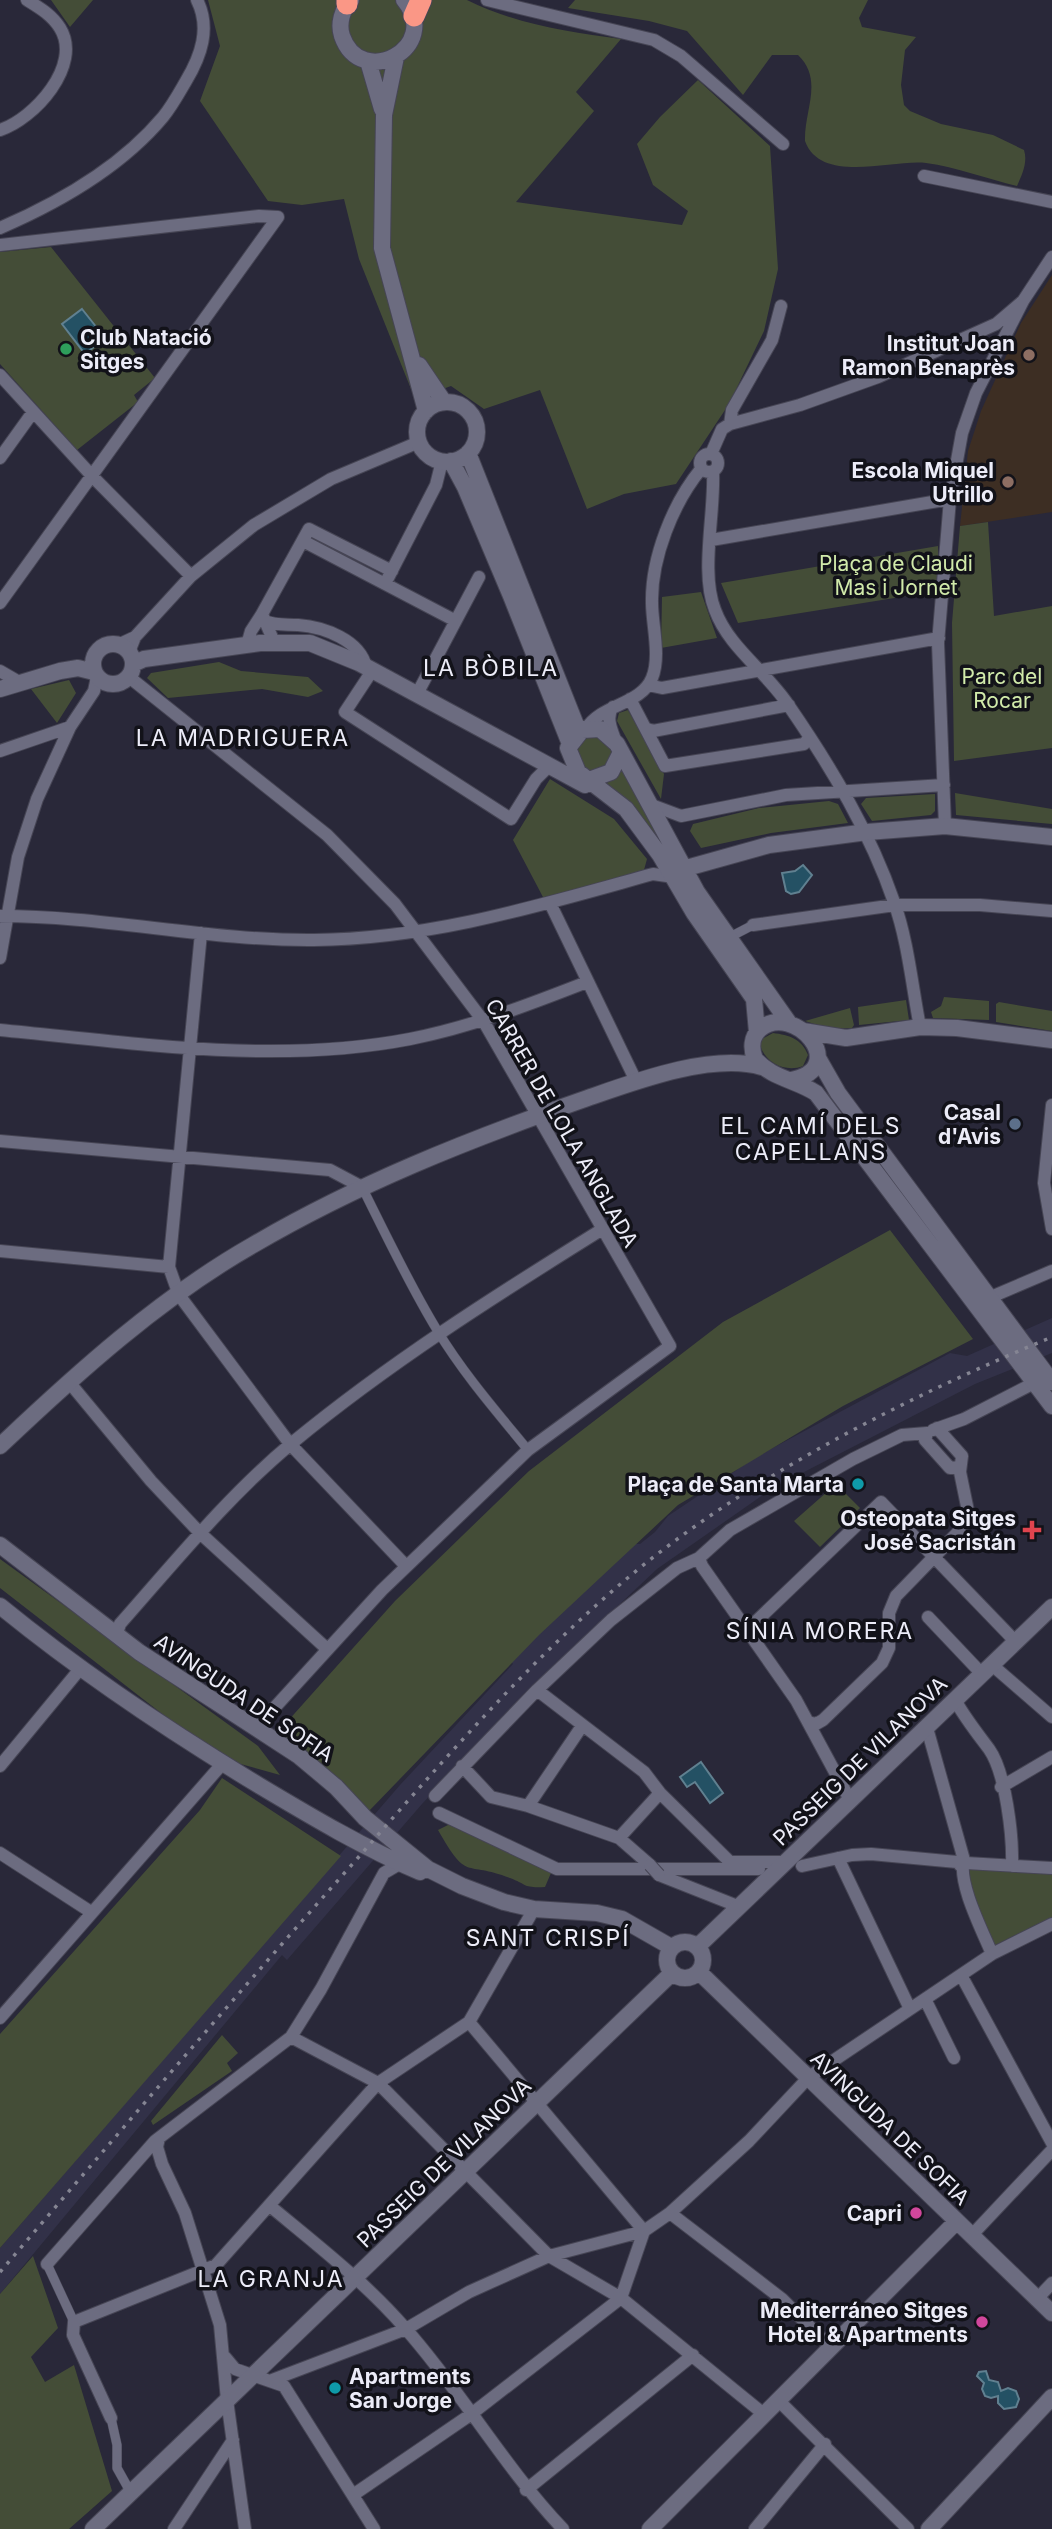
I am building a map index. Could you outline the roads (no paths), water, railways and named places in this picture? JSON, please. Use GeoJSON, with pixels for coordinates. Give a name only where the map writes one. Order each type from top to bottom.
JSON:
{"type":"FeatureCollection","features":[{"type":"Feature","properties":{"kind":"street"},"geometry":{"type":"LineString","coordinates":[[0,130],[21,120],[46,98],[64,64],[62,30],[45,10],[27,0]]}},
{"type":"Feature","properties":{"kind":"street"},"geometry":{"type":"LineString","coordinates":[[0,228],[101,172],[165,115],[199,59],[203,39],[201,8],[197,0]]}},
{"type":"Feature","properties":{"kind":"street"},"geometry":{"type":"LineString","coordinates":[[486,0],[654,40],[681,56],[783,144]]}},
{"type":"Feature","properties":{"kind":"street"},"geometry":{"type":"LineString","coordinates":[[348,1],[341,17],[345,44],[355,55],[368,61],[382,62],[396,57],[408,47],[414,32],[413,5]]}},
{"type":"Feature","properties":{"kind":"street"},"geometry":{"type":"LineString","coordinates":[[396,57],[384,114],[382,248],[393,298],[412,354],[426,411]]}},
{"type":"Feature","properties":{"kind":"street"},"geometry":{"type":"LineString","coordinates":[[368,61],[384,114]]}},
{"type":"Feature","properties":{"kind":"street"},"geometry":{"type":"LineString","coordinates":[[924,176],[1052,202]]}},
{"type":"Feature","properties":{"kind":"street"},"geometry":{"type":"LineString","coordinates":[[0,245],[259,216],[278,217],[0,603]]}},
{"type":"Feature","properties":{"kind":"street"},"geometry":{"type":"LineString","coordinates":[[945,826],[939,638],[950,499],[962,433],[992,356],[1052,257]]}},
{"type":"Feature","properties":{"kind":"street"},"geometry":{"type":"LineString","coordinates":[[531,755],[547,757],[569,746],[581,728],[648,685],[655,659],[651,600],[656,567],[678,504],[707,471],[719,463],[711,454],[722,429],[730,424],[829,395],[975,334],[996,324],[1023,301]]}},
{"type":"Feature","properties":{"kind":"street"},"geometry":{"type":"LineString","coordinates":[[730,424],[732,410],[772,340],[781,306]]}},
{"type":"Feature","properties":{"kind":"street"},"geometry":{"type":"LineString","coordinates":[[975,334],[989,345],[992,356]]}},
{"type":"Feature","properties":{"kind":"street"},"geometry":{"type":"LineString","coordinates":[[412,354],[444,402]]}},
{"type":"Feature","properties":{"kind":"street"},"geometry":{"type":"LineString","coordinates":[[0,376],[93,477],[191,576]]}},
{"type":"Feature","properties":{"kind":"street"},"geometry":{"type":"LineString","coordinates":[[444,402],[461,405],[475,421],[475,442],[468,453],[446,461],[431,457],[419,442],[418,424],[426,411],[444,402]]}},
{"type":"Feature","properties":{"kind":"street"},"geometry":{"type":"LineString","coordinates":[[0,457],[33,412]]}},
{"type":"Feature","properties":{"kind":"street"},"geometry":{"type":"LineString","coordinates":[[0,689],[19,682],[94,675],[120,682],[132,656],[191,576],[236,539],[297,497],[367,461],[419,442]]}},
{"type":"Feature","properties":{"kind":"street"},"geometry":{"type":"LineString","coordinates":[[468,453],[581,728]]}},
{"type":"Feature","properties":{"kind":"street"},"geometry":{"type":"LineString","coordinates":[[385,584],[446,461]]}},
{"type":"Feature","properties":{"kind":"street"},"geometry":{"type":"LineString","coordinates":[[446,461],[470,499],[558,713],[573,767],[584,781]]}},
{"type":"Feature","properties":{"kind":"street"},"geometry":{"type":"LineString","coordinates":[[707,471],[711,540],[709,583],[714,609],[732,640],[762,670],[789,705],[867,832],[895,905],[920,1027]]}},
{"type":"Feature","properties":{"kind":"street"},"geometry":{"type":"LineString","coordinates":[[711,540],[950,499]]}},
{"type":"Feature","properties":{"kind":"street"},"geometry":{"type":"LineString","coordinates":[[306,535],[392,571]]}},
{"type":"Feature","properties":{"kind":"street"},"geometry":{"type":"LineString","coordinates":[[306,535],[385,584],[454,620]]}},
{"type":"Feature","properties":{"kind":"street"},"geometry":{"type":"LineString","coordinates":[[247,645],[251,631],[264,617],[306,535]]}},
{"type":"Feature","properties":{"kind":"street"},"geometry":{"type":"LineString","coordinates":[[417,694],[479,577]]}},
{"type":"Feature","properties":{"kind":"street"},"geometry":{"type":"LineString","coordinates":[[264,617],[274,642]]}},
{"type":"Feature","properties":{"kind":"street"},"geometry":{"type":"LineString","coordinates":[[264,617],[276,625],[301,625],[329,633],[354,645],[363,655],[369,669]]}},
{"type":"Feature","properties":{"kind":"street"},"geometry":{"type":"LineString","coordinates":[[648,685],[662,688],[939,638]]}},
{"type":"Feature","properties":{"kind":"street"},"geometry":{"type":"LineString","coordinates":[[0,958],[3,916],[29,822],[106,644],[132,656],[274,642],[310,643],[369,669],[616,800],[660,855],[679,873],[796,1027],[810,1036],[838,1093],[991,1297],[1047,1378],[1052,1406]]}},
{"type":"Feature","properties":{"kind":"street","name":"CARRER DE LOLA ANGLADA"},"geometry":{"type":"LineString","coordinates":[[132,656],[327,835],[374,881],[418,933],[484,1021],[601,1230],[670,1346],[528,1450]]}},
{"type":"Feature","properties":{"kind":"street"},"geometry":{"type":"LineString","coordinates":[[369,669],[345,712],[511,819],[536,779],[549,766]]}},
{"type":"Feature","properties":{"kind":"street"},"geometry":{"type":"LineString","coordinates":[[0,671],[19,682]]}},
{"type":"Feature","properties":{"kind":"street"},"geometry":{"type":"LineString","coordinates":[[630,699],[665,766],[804,744],[809,738]]}},
{"type":"Feature","properties":{"kind":"street"},"geometry":{"type":"LineString","coordinates":[[647,729],[653,731],[789,705]]}},
{"type":"Feature","properties":{"kind":"street"},"geometry":{"type":"LineString","coordinates":[[614,707],[609,712],[609,722],[619,748],[649,804],[694,913],[754,999],[755,1059],[762,1067]]}},
{"type":"Feature","properties":{"kind":"street"},"geometry":{"type":"LineString","coordinates":[[0,751],[70,727]]}},
{"type":"Feature","properties":{"kind":"street"},"geometry":{"type":"LineString","coordinates":[[581,728],[600,729],[619,748]]}},
{"type":"Feature","properties":{"kind":"street"},"geometry":{"type":"LineString","coordinates":[[584,781],[611,772],[619,748]]}},
{"type":"Feature","properties":{"kind":"street"},"geometry":{"type":"LineString","coordinates":[[649,804],[681,816],[786,795],[944,785]]}},
{"type":"Feature","properties":{"kind":"street"},"geometry":{"type":"LineString","coordinates":[[3,916],[313,940],[418,933],[550,903],[653,874],[679,873],[769,845],[867,832],[945,826],[1051,840]]}},
{"type":"Feature","properties":{"kind":"street"},"geometry":{"type":"LineString","coordinates":[[653,874],[658,870],[660,855]]}},
{"type":"Feature","properties":{"kind":"street"},"geometry":{"type":"LineString","coordinates":[[550,903],[636,1081]]}},
{"type":"Feature","properties":{"kind":"street"},"geometry":{"type":"LineString","coordinates":[[728,938],[753,925],[895,905],[980,905],[1052,911]]}},
{"type":"Feature","properties":{"kind":"street"},"geometry":{"type":"LineString","coordinates":[[201,933],[169,1267],[179,1295],[290,1444],[406,1566]]}},
{"type":"Feature","properties":{"kind":"street"},"geometry":{"type":"LineString","coordinates":[[0,1030],[189,1048],[282,1051],[346,1047],[408,1040],[484,1021],[587,982]]}},
{"type":"Feature","properties":{"kind":"street"},"geometry":{"type":"LineString","coordinates":[[721,1063],[740,1054],[770,1023],[846,1038],[920,1027],[991,1030],[1052,1040]]}},
{"type":"Feature","properties":{"kind":"street"},"geometry":{"type":"LineString","coordinates":[[791,1080],[807,1076],[815,1069],[818,1056],[846,1038]]}},
{"type":"Feature","properties":{"kind":"street"},"geometry":{"type":"LineString","coordinates":[[0,1446],[69,1382],[179,1295],[251,1245],[362,1187],[449,1147],[636,1081],[721,1063],[743,1062],[762,1067],[816,1093],[1047,1378]]}},
{"type":"Feature","properties":{"kind":"street"},"geometry":{"type":"LineString","coordinates":[[1052,1105],[1044,1183],[1052,1229]]}},
{"type":"Feature","properties":{"kind":"street"},"geometry":{"type":"LineString","coordinates":[[0,1141],[330,1170],[362,1187],[402,1270],[438,1332],[480,1391],[528,1450],[406,1566],[326,1648],[256,1728]]}},
{"type":"Feature","properties":{"kind":"street"},"geometry":{"type":"LineString","coordinates":[[116,1636],[120,1624],[200,1533],[290,1444],[438,1332],[601,1230]]}},
{"type":"Feature","properties":{"kind":"street"},"geometry":{"type":"LineString","coordinates":[[0,1251],[169,1267]]}},
{"type":"Feature","properties":{"kind":"street"},"geometry":{"type":"LineString","coordinates":[[991,1297],[1052,1271]]}},
{"type":"Feature","properties":{"kind":"street"},"geometry":{"type":"LineString","coordinates":[[435,1796],[537,1690],[611,1620],[677,1568],[699,1558],[730,1530],[842,1465],[902,1435],[932,1431],[964,1419],[1047,1378]]}},
{"type":"Feature","properties":{"kind":"street"},"geometry":{"type":"LineString","coordinates":[[69,1382],[150,1481],[200,1533],[326,1648]]}},
{"type":"Feature","properties":{"kind":"street"},"geometry":{"type":"LineString","coordinates":[[808,1722],[816,1724],[823,1720],[883,1663],[889,1648],[889,1613],[892,1604],[903,1588],[960,1532],[967,1518],[968,1503],[960,1467],[962,1456],[957,1447],[955,1430],[964,1419]]}},
{"type":"Feature","properties":{"kind":"street"},"geometry":{"type":"LineString","coordinates":[[932,1431],[957,1447]]}},
{"type":"Feature","properties":{"kind":"street"},"geometry":{"type":"LineString","coordinates":[[932,1431],[925,1440],[930,1448],[950,1468],[960,1467]]}},
{"type":"Feature","properties":{"kind":"street"},"geometry":{"type":"LineString","coordinates":[[747,1630],[881,1502],[936,1556],[1015,1641]]}},
{"type":"Feature","properties":{"kind":"street","name":"AVINGUDA DE SOFIA"},"geometry":{"type":"LineString","coordinates":[[0,1545],[116,1636],[299,1756],[418,1862],[462,1886]]}},
{"type":"Feature","properties":{"kind":"street"},"geometry":{"type":"LineString","coordinates":[[699,1558],[808,1722],[850,1800]]}},
{"type":"Feature","properties":{"kind":"street","name":"AVINGUDA DE SOFIA"},"geometry":{"type":"LineString","coordinates":[[0,1606],[80,1669],[223,1763],[294,1807],[401,1863],[491,1898],[534,1909],[608,1915],[632,1924],[671,1947]]}},
{"type":"Feature","properties":{"kind":"street","name":"PASSEIG DE VILANOVA"},"geometry":{"type":"LineString","coordinates":[[697,1947],[1052,1607]]}},
{"type":"Feature","properties":{"kind":"street"},"geometry":{"type":"LineString","coordinates":[[928,1617],[987,1670],[1052,1717]]}},
{"type":"Feature","properties":{"kind":"street"},"geometry":{"type":"LineString","coordinates":[[0,1766],[80,1669]]}},
{"type":"Feature","properties":{"kind":"street"},"geometry":{"type":"LineString","coordinates":[[537,1690],[644,1772],[660,1793],[730,1861],[785,1862]]}},
{"type":"Feature","properties":{"kind":"street"},"geometry":{"type":"LineString","coordinates":[[955,1700],[979,1740],[990,1752],[1010,1816],[1012,1866]]}},
{"type":"Feature","properties":{"kind":"street"},"geometry":{"type":"LineString","coordinates":[[528,1806],[582,1726]]}},
{"type":"Feature","properties":{"kind":"street"},"geometry":{"type":"LineString","coordinates":[[927,1728],[964,1860],[962,1867]]}},
{"type":"Feature","properties":{"kind":"street"},"geometry":{"type":"LineString","coordinates":[[1001,1787],[1052,1757]]}},
{"type":"Feature","properties":{"kind":"street"},"geometry":{"type":"LineString","coordinates":[[0,2018],[223,1763]]}},
{"type":"Feature","properties":{"kind":"street"},"geometry":{"type":"LineString","coordinates":[[462,1766],[491,1797],[528,1806],[619,1838],[655,1870],[740,1907]]}},
{"type":"Feature","properties":{"kind":"street"},"geometry":{"type":"LineString","coordinates":[[619,1838],[660,1793]]}},
{"type":"Feature","properties":{"kind":"street"},"geometry":{"type":"LineString","coordinates":[[439,1813],[557,1869],[760,1869]]}},
{"type":"Feature","properties":{"kind":"street"},"geometry":{"type":"LineString","coordinates":[[0,1853],[91,1912]]}},
{"type":"Feature","properties":{"kind":"street"},"geometry":{"type":"LineString","coordinates":[[802,1866],[838,1857],[871,1854],[957,1862],[962,1867],[992,1954]]}},
{"type":"Feature","properties":{"kind":"street"},"geometry":{"type":"LineString","coordinates":[[838,1857],[910,2009]]}},
{"type":"Feature","properties":{"kind":"street"},"geometry":{"type":"LineString","coordinates":[[131,2493],[117,2468],[117,2445],[111,2418],[73,2335],[74,2322],[47,2264],[137,2159],[159,2138],[291,2038],[384,1873],[401,1863]]}},
{"type":"Feature","properties":{"kind":"street"},"geometry":{"type":"LineString","coordinates":[[962,1867],[966,1864],[1052,1868]]}},
{"type":"Feature","properties":{"kind":"street"},"geometry":{"type":"LineString","coordinates":[[74,2322],[216,2265],[378,2082],[469,2022],[534,1909]]}},
{"type":"Feature","properties":{"kind":"street"},"geometry":{"type":"LineString","coordinates":[[272,2380],[406,2329],[469,2292],[549,2256],[644,2231],[670,2213],[749,2141],[809,2077],[992,1954],[1052,1924]]}},
{"type":"Feature","properties":{"kind":"street"},"geometry":{"type":"LineString","coordinates":[[683,1942],[697,1947],[703,1959],[699,1972],[686,1978],[672,1973],[667,1963],[671,1947],[683,1942]]}},
{"type":"Feature","properties":{"kind":"street","name":"AVINGUDA DE SOFIA"},"geometry":{"type":"LineString","coordinates":[[699,1972],[1052,2313]]}},
{"type":"Feature","properties":{"kind":"street","name":"PASSEIG DE VILANOVA"},"geometry":{"type":"LineString","coordinates":[[93,2529],[672,1973]]}},
{"type":"Feature","properties":{"kind":"street"},"geometry":{"type":"LineString","coordinates":[[961,1975],[1052,2143]]}},
{"type":"Feature","properties":{"kind":"street"},"geometry":{"type":"LineString","coordinates":[[925,1999],[954,2058]]}},
{"type":"Feature","properties":{"kind":"street"},"geometry":{"type":"LineString","coordinates":[[469,2022],[644,2231]]}},
{"type":"Feature","properties":{"kind":"street"},"geometry":{"type":"LineString","coordinates":[[291,2038],[378,2082],[549,2256],[621,2298],[765,2415]]}},
{"type":"Feature","properties":{"kind":"street"},"geometry":{"type":"LineString","coordinates":[[159,2138],[157,2147],[162,2164],[185,2213],[220,2325],[227,2400],[245,2529]]}},
{"type":"Feature","properties":{"kind":"street"},"geometry":{"type":"LineString","coordinates":[[971,2236],[1052,2150]]}},
{"type":"Feature","properties":{"kind":"street"},"geometry":{"type":"LineString","coordinates":[[137,2159],[149,2158],[162,2164]]}},
{"type":"Feature","properties":{"kind":"street"},"geometry":{"type":"LineString","coordinates":[[270,2206],[356,2278],[406,2329],[526,2490],[563,2529]]}},
{"type":"Feature","properties":{"kind":"street"},"geometry":{"type":"LineString","coordinates":[[670,2213],[782,2300],[831,2348]]}},
{"type":"Feature","properties":{"kind":"street"},"geometry":{"type":"LineString","coordinates":[[650,2529],[956,2222]]}},
{"type":"Feature","properties":{"kind":"street"},"geometry":{"type":"LineString","coordinates":[[353,2495],[471,2415],[621,2298],[644,2231]]}},
{"type":"Feature","properties":{"kind":"street"},"geometry":{"type":"LineString","coordinates":[[1037,2299],[1052,2283]]}},
{"type":"Feature","properties":{"kind":"street"},"geometry":{"type":"LineString","coordinates":[[526,2490],[693,2355]]}},
{"type":"Feature","properties":{"kind":"street"},"geometry":{"type":"LineString","coordinates":[[225,2357],[234,2369],[284,2386],[374,2529]]}},
{"type":"Feature","properties":{"kind":"street"},"geometry":{"type":"LineString","coordinates":[[929,2529],[1052,2397]]}},
{"type":"Feature","properties":{"kind":"street"},"geometry":{"type":"LineString","coordinates":[[779,2401],[908,2529]]}},
{"type":"Feature","properties":{"kind":"street"},"geometry":{"type":"LineString","coordinates":[[174,2529],[233,2440]]}},
{"type":"Feature","properties":{"kind":"street"},"geometry":{"type":"LineString","coordinates":[[755,2529],[825,2444]]}},
{"type":"Feature","properties":{"kind":"water"},"geometry":{"type":"Polygon","coordinates":[[[82,309],[105,338],[85,354],[62,324],[82,309]]]}},
{"type":"Feature","properties":{"kind":"water"},"geometry":{"type":"Polygon","coordinates":[[[803,865],[812,875],[799,892],[791,894],[786,891],[782,873],[795,871],[803,865]]]}},
{"type":"Feature","properties":{"kind":"water"},"geometry":{"type":"Polygon","coordinates":[[[701,1762],[723,1793],[710,1803],[695,1782],[687,1787],[680,1777],[701,1762]]]}},
{"type":"Feature","properties":{"kind":"water"},"geometry":{"type":"Polygon","coordinates":[[[986,2371],[989,2380],[998,2382],[1001,2391],[1008,2388],[1016,2391],[1019,2399],[1016,2407],[1004,2409],[998,2403],[998,2396],[985,2396],[982,2389],[984,2383],[977,2376],[979,2372],[986,2371]]]}},
{"type":"Feature","properties":{"kind":"railway"},"geometry":{"type":"LineString","coordinates":[[0,2272],[221,2014],[485,1716],[553,1646],[624,1581],[671,1543],[722,1508],[829,1443],[940,1386],[1052,1337]]}},
{"type":"Feature","properties":{"kind":"place","name":"Club Natació Sitges"},"geometry":{"type":"Point","coordinates":[66,349]}},
{"type":"Feature","properties":{"kind":"place","name":"Institut Joan Ramon Benaprès"},"geometry":{"type":"Point","coordinates":[1029,355]}},
{"type":"Feature","properties":{"kind":"place","name":"Escola Miquel Utrillo"},"geometry":{"type":"Point","coordinates":[1008,482]}},
{"type":"Feature","properties":{"kind":"place","name":"Casal d'Avis"},"geometry":{"type":"Point","coordinates":[1015,1124]}},
{"type":"Feature","properties":{"kind":"place","name":"Plaça de Santa Marta"},"geometry":{"type":"Point","coordinates":[858,1484]}},
{"type":"Feature","properties":{"kind":"place","name":"Osteopata Sitges José Sacristán"},"geometry":{"type":"Point","coordinates":[1032,1530]}},
{"type":"Feature","properties":{"kind":"place","name":"Capri"},"geometry":{"type":"Point","coordinates":[916,2213]}},
{"type":"Feature","properties":{"kind":"place","name":"Mediterráneo Sitges Hotel & Apartments"},"geometry":{"type":"Point","coordinates":[982,2322]}},
{"type":"Feature","properties":{"kind":"place","name":"Apartments San Jorge"},"geometry":{"type":"Point","coordinates":[335,2388]}},
{"type":"Feature","properties":{"kind":"district","name":"LA BÒBILA"},"geometry":{"type":"Point","coordinates":[491,668]}},
{"type":"Feature","properties":{"kind":"district","name":"LA MADRIGUERA"},"geometry":{"type":"Point","coordinates":[243,738]}},
{"type":"Feature","properties":{"kind":"district","name":"EL CAMÍ DELS CAPELLANS"},"geometry":{"type":"Point","coordinates":[811,1139]}},
{"type":"Feature","properties":{"kind":"district","name":"SÍNIA MORERA"},"geometry":{"type":"Point","coordinates":[820,1631]}},
{"type":"Feature","properties":{"kind":"district","name":"SANT CRISPÍ"},"geometry":{"type":"Point","coordinates":[548,1938]}},
{"type":"Feature","properties":{"kind":"district","name":"LA GRANJA"},"geometry":{"type":"Point","coordinates":[271,2279]}},
{"type":"Feature","properties":{"kind":"park label","name":"Plaça de Claudi Mas i Jornet"},"geometry":{"type":"Point","coordinates":[896,575]}},
{"type":"Feature","properties":{"kind":"park label","name":"Parc del Rocar"},"geometry":{"type":"Point","coordinates":[1002,688]}}]}
